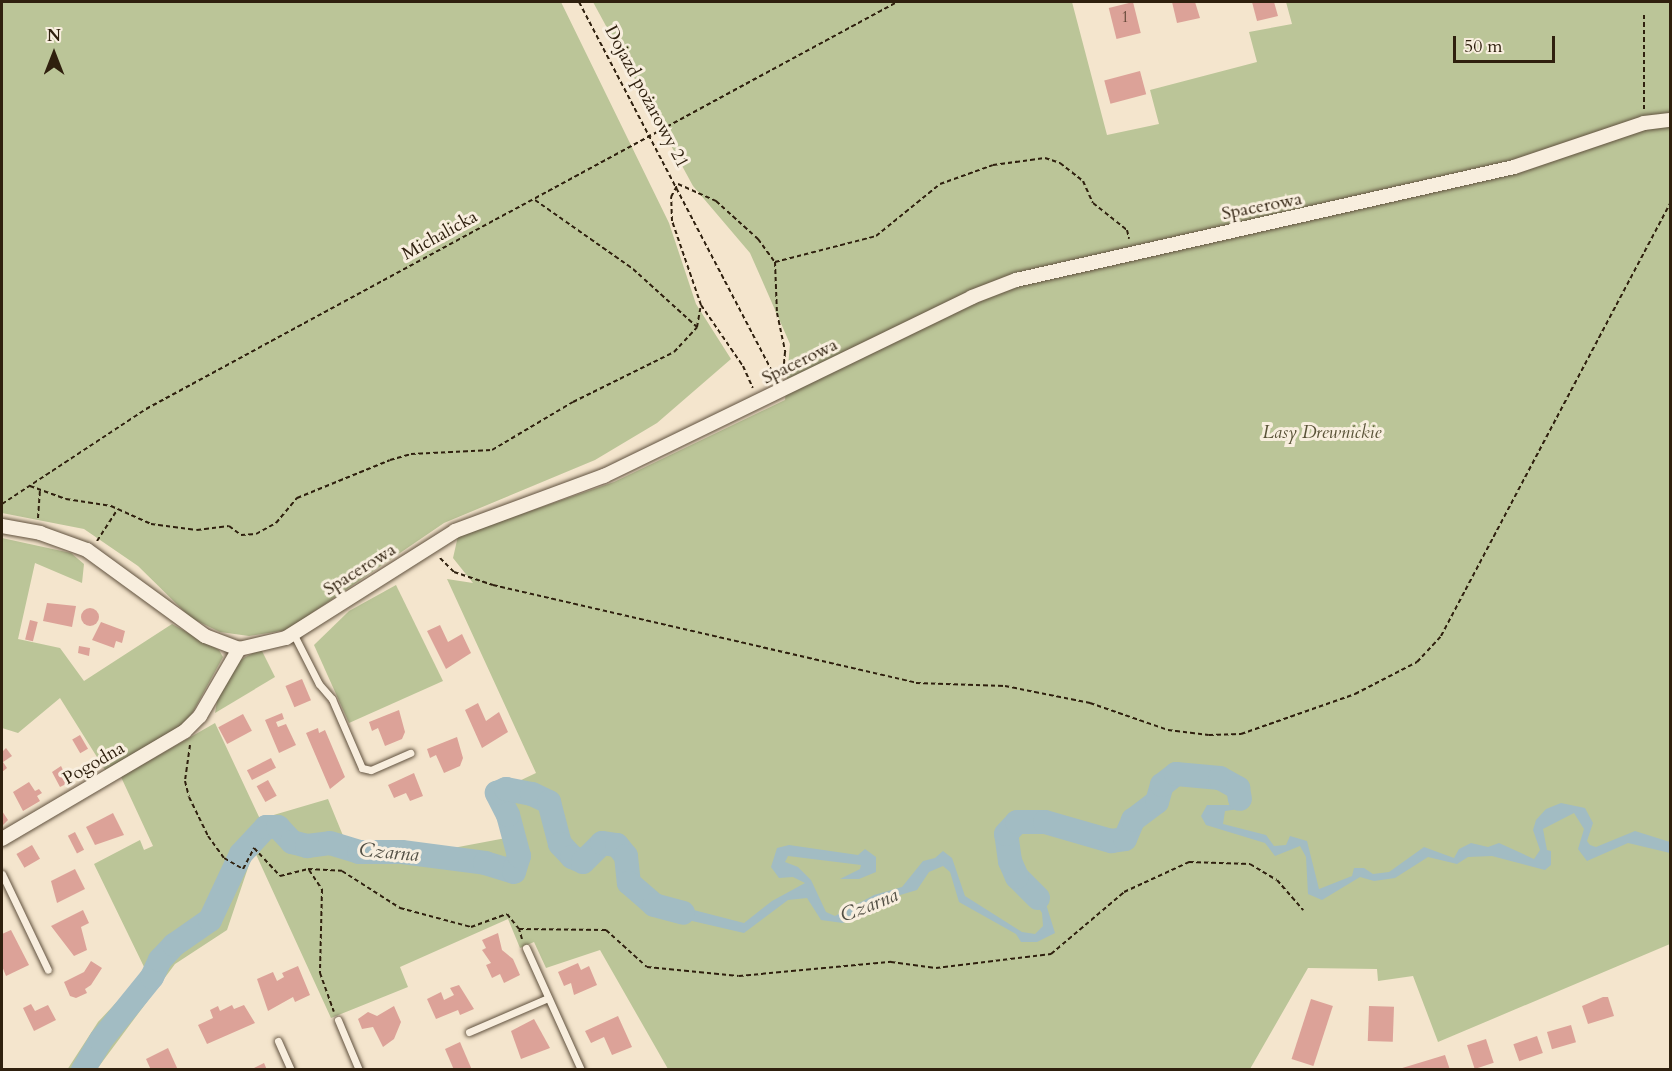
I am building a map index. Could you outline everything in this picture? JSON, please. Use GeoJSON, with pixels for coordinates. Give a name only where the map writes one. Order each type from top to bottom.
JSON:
{"type":"FeatureCollection","features":[{"type":"Feature","properties":{"kind":"street","name":"Spacerowa"},"geometry":{"type":"LineString","coordinates":[[239,649],[293,633],[454,531],[604,476],[782,392],[972,297],[1048,270],[1346,208],[1502,170],[1644,123],[1671,120]]}},
{"type":"Feature","properties":{"kind":"street"},"geometry":{"type":"LineString","coordinates":[[2,526],[40,533],[95,556],[205,636],[239,649]]}},
{"type":"Feature","properties":{"kind":"street","name":"Pogodna"},"geometry":{"type":"LineString","coordinates":[[2,839],[185,731],[201,716],[239,649]]}},
{"type":"Feature","properties":{"kind":"lane"},"geometry":{"type":"LineString","coordinates":[[293,633],[319,684],[332,699],[362,768],[371,770],[410,753]]}},
{"type":"Feature","properties":{"kind":"lane"},"geometry":{"type":"LineString","coordinates":[[2,874],[48,970]]}},
{"type":"Feature","properties":{"kind":"lane"},"geometry":{"type":"LineString","coordinates":[[525,948],[581,1070]]}},
{"type":"Feature","properties":{"kind":"lane"},"geometry":{"type":"LineString","coordinates":[[469,1032],[548,998]]}},
{"type":"Feature","properties":{"kind":"lane"},"geometry":{"type":"LineString","coordinates":[[338,1020],[358,1070]]}},
{"type":"Feature","properties":{"kind":"lane"},"geometry":{"type":"LineString","coordinates":[[278,1041],[291,1070]]}},
{"type":"Feature","properties":{"kind":"path","name":"Dojazd pożarowy 21"},"geometry":{"type":"LineString","coordinates":[[579,2],[678,184],[771,368]]}},
{"type":"Feature","properties":{"kind":"path","name":"Michalicka"},"geometry":{"type":"LineString","coordinates":[[2,504],[146,409],[652,137],[897,2]]}},
{"type":"Feature","properties":{"kind":"path"},"geometry":{"type":"LineString","coordinates":[[1644,15],[1644,123]]}},
{"type":"Feature","properties":{"kind":"path"},"geometry":{"type":"LineString","coordinates":[[775,262],[876,236],[940,184],[993,165],[1045,158],[1060,163],[1083,181],[1093,203],[1127,230],[1131,252]]}},
{"type":"Feature","properties":{"kind":"path"},"geometry":{"type":"LineString","coordinates":[[760,402],[743,366],[700,305],[672,221],[671,197],[678,184],[701,191],[716,201],[758,239],[775,262],[777,313],[785,352],[782,392]]}},
{"type":"Feature","properties":{"kind":"path"},"geometry":{"type":"LineString","coordinates":[[535,200],[633,269],[697,327]]}},
{"type":"Feature","properties":{"kind":"path"},"geometry":{"type":"LineString","coordinates":[[429,548],[454,572],[493,585],[916,683],[1005,686],[1090,703],[1168,730],[1209,735],[1241,734],[1355,694],[1416,662],[1441,636],[1671,203]]}},
{"type":"Feature","properties":{"kind":"path"},"geometry":{"type":"LineString","coordinates":[[30,486],[40,491],[118,509],[151,524],[197,530],[229,526],[242,535],[256,534],[276,523],[297,498],[390,460],[411,454],[492,450],[573,402],[674,352],[697,327],[700,305]]}},
{"type":"Feature","properties":{"kind":"path"},"geometry":{"type":"LineString","coordinates":[[40,491],[40,533]]}},
{"type":"Feature","properties":{"kind":"path"},"geometry":{"type":"LineString","coordinates":[[95,556],[94,548],[106,522],[118,509]]}},
{"type":"Feature","properties":{"kind":"path"},"geometry":{"type":"LineString","coordinates":[[185,731],[191,742],[185,781],[189,797],[208,836],[232,863],[243,869],[254,848],[280,876],[308,869],[342,871],[400,908],[435,915],[451,924],[471,927],[507,914],[515,919],[525,948]]}},
{"type":"Feature","properties":{"kind":"path"},"geometry":{"type":"LineString","coordinates":[[519,929],[606,930],[647,967],[739,976],[891,962],[936,968],[1051,954],[1124,892],[1189,862],[1250,864],[1277,880],[1303,909]]}},
{"type":"Feature","properties":{"kind":"path"},"geometry":{"type":"LineString","coordinates":[[308,869],[322,889],[320,973],[338,1020]]}},
{"type":"Feature","properties":{"kind":"green space"},"geometry":{"type":"Polygon","coordinates":[[[2,2],[561,2],[669,223],[696,304],[731,359],[657,423],[595,460],[444,523],[287,630],[249,636],[220,632],[191,618],[138,566],[84,529],[2,513],[2,2]]]}},
{"type":"Feature","properties":{"kind":"green space","name":"Lasy Drewnickie"},"geometry":{"type":"Polygon","coordinates":[[[593,2],[1072,2],[1107,135],[1159,124],[1150,90],[1257,62],[1249,32],[1292,24],[1286,2],[1670,2],[1670,944],[1438,1042],[1413,976],[1378,981],[1377,969],[1308,968],[1250,1069],[668,1069],[600,950],[546,968],[534,942],[520,948],[508,919],[400,967],[408,987],[331,1018],[254,850],[227,930],[175,964],[97,1069],[67,1070],[98,1022],[146,971],[94,864],[140,840],[144,850],[153,846],[121,777],[215,723],[260,819],[328,799],[346,843],[453,848],[506,838],[496,809],[487,796],[536,773],[447,579],[473,583],[453,558],[458,536],[614,482],[785,400],[790,344],[750,253],[693,186],[593,2]]]}},
{"type":"Feature","properties":{"kind":"green space"},"geometry":{"type":"Polygon","coordinates":[[[2,538],[71,553],[84,564],[82,583],[35,563],[18,639],[60,648],[84,681],[172,624],[219,650],[223,657],[188,721],[107,773],[60,698],[18,733],[2,728],[2,538]]]}},
{"type":"Feature","properties":{"kind":"green space"},"geometry":{"type":"Polygon","coordinates":[[[396,585],[443,681],[349,723],[314,645],[349,611],[396,585]]]}},
{"type":"Feature","properties":{"kind":"green space"},"geometry":{"type":"Polygon","coordinates":[[[261,649],[275,677],[215,713],[218,696],[238,661],[261,649]]]}},
{"type":"Feature","properties":{"kind":"water"},"geometry":{"type":"Polygon","coordinates":[[[1224,773],[1246,789],[1250,799],[1246,808],[1225,811],[1223,824],[1266,835],[1274,846],[1286,845],[1290,836],[1307,841],[1319,889],[1352,876],[1354,868],[1364,868],[1373,874],[1389,872],[1424,847],[1454,858],[1459,849],[1471,843],[1488,847],[1499,843],[1534,859],[1540,850],[1533,830],[1536,820],[1546,809],[1561,803],[1585,808],[1593,823],[1587,841],[1590,845],[1596,847],[1635,831],[1670,842],[1670,853],[1628,843],[1587,861],[1578,849],[1584,829],[1574,813],[1543,829],[1547,850],[1551,851],[1551,865],[1545,870],[1492,856],[1468,857],[1457,864],[1428,857],[1395,878],[1374,881],[1360,877],[1322,900],[1308,894],[1306,857],[1300,846],[1275,856],[1265,843],[1206,825],[1201,816],[1207,805],[1229,805],[1234,798],[1223,785],[1216,784],[1224,773]]]}},
{"type":"Feature","properties":{"kind":"water"},"geometry":{"type":"Polygon","coordinates":[[[789,845],[858,855],[865,849],[876,857],[876,872],[859,879],[840,879],[860,869],[861,865],[788,856],[785,862],[798,867],[811,880],[826,912],[835,916],[874,895],[902,887],[923,861],[935,858],[943,851],[952,858],[965,896],[1022,932],[1035,934],[1043,926],[1042,913],[1028,891],[1019,889],[1013,876],[1020,875],[1046,904],[1055,933],[1037,942],[1021,942],[1016,934],[959,902],[950,872],[943,866],[929,872],[917,890],[880,901],[843,923],[821,920],[807,898],[788,900],[744,933],[675,917],[651,906],[655,900],[744,923],[772,901],[805,883],[793,877],[779,878],[771,867],[777,848],[789,845]]]}},
{"type":"Feature","properties":{"kind":"building"},"geometry":{"type":"Polygon","coordinates":[[[1133,2],[1141,33],[1116,39],[1109,8],[1133,2]]]}},
{"type":"Feature","properties":{"kind":"building"},"geometry":{"type":"Polygon","coordinates":[[[1172,2],[1195,2],[1200,18],[1177,23],[1172,2]]]}},
{"type":"Feature","properties":{"kind":"building"},"geometry":{"type":"Polygon","coordinates":[[[1252,2],[1274,2],[1278,16],[1257,21],[1252,2]]]}},
{"type":"Feature","properties":{"kind":"building"},"geometry":{"type":"Polygon","coordinates":[[[1140,71],[1146,94],[1110,104],[1104,81],[1140,71]]]}},
{"type":"Feature","properties":{"kind":"building"},"geometry":{"type":"Polygon","coordinates":[[[47,603],[76,606],[72,627],[43,621],[47,603]]]}},
{"type":"Feature","properties":{"kind":"building"},"geometry":{"type":"Polygon","coordinates":[[[90,608],[96,611],[99,617],[96,623],[90,626],[84,623],[81,617],[84,611],[90,608]]]}},
{"type":"Feature","properties":{"kind":"building"},"geometry":{"type":"Polygon","coordinates":[[[30,620],[38,622],[33,641],[25,639],[30,620]]]}},
{"type":"Feature","properties":{"kind":"building"},"geometry":{"type":"Polygon","coordinates":[[[101,622],[125,631],[122,643],[116,641],[114,648],[92,640],[101,622]]]}},
{"type":"Feature","properties":{"kind":"building"},"geometry":{"type":"Polygon","coordinates":[[[440,625],[448,642],[462,634],[471,653],[446,669],[427,631],[440,625]]]}},
{"type":"Feature","properties":{"kind":"building"},"geometry":{"type":"Polygon","coordinates":[[[79,646],[90,648],[89,656],[78,653],[79,646]]]}},
{"type":"Feature","properties":{"kind":"building"},"geometry":{"type":"Polygon","coordinates":[[[302,679],[311,700],[294,707],[285,686],[302,679]]]}},
{"type":"Feature","properties":{"kind":"building"},"geometry":{"type":"Polygon","coordinates":[[[478,703],[486,721],[499,712],[508,732],[482,748],[465,710],[478,703]]]}},
{"type":"Feature","properties":{"kind":"building"},"geometry":{"type":"Polygon","coordinates":[[[399,710],[405,732],[402,739],[385,746],[378,728],[372,731],[369,722],[399,710]]]}},
{"type":"Feature","properties":{"kind":"building"},"geometry":{"type":"Polygon","coordinates":[[[282,713],[284,719],[276,722],[278,727],[286,724],[296,745],[279,753],[265,720],[282,713]]]}},
{"type":"Feature","properties":{"kind":"building"},"geometry":{"type":"Polygon","coordinates":[[[243,714],[252,731],[227,744],[218,727],[243,714]]]}},
{"type":"Feature","properties":{"kind":"building"},"geometry":{"type":"Polygon","coordinates":[[[318,728],[319,733],[325,730],[345,777],[330,789],[306,733],[318,728]]]}},
{"type":"Feature","properties":{"kind":"building"},"geometry":{"type":"Polygon","coordinates":[[[80,735],[88,749],[80,753],[72,740],[80,735]]]}},
{"type":"Feature","properties":{"kind":"building"},"geometry":{"type":"Polygon","coordinates":[[[457,737],[463,758],[460,766],[444,773],[436,755],[430,758],[427,749],[457,737]]]}},
{"type":"Feature","properties":{"kind":"building"},"geometry":{"type":"Polygon","coordinates":[[[6,748],[12,756],[3,762],[7,768],[2,772],[2,752],[6,748]]]}},
{"type":"Feature","properties":{"kind":"building"},"geometry":{"type":"Polygon","coordinates":[[[271,758],[276,768],[252,780],[247,770],[271,758]]]}},
{"type":"Feature","properties":{"kind":"building"},"geometry":{"type":"Polygon","coordinates":[[[61,766],[64,772],[70,769],[76,779],[60,787],[52,772],[61,766]]]}},
{"type":"Feature","properties":{"kind":"building"},"geometry":{"type":"Polygon","coordinates":[[[414,773],[423,796],[410,801],[406,793],[394,798],[388,785],[414,773]]]}},
{"type":"Feature","properties":{"kind":"building"},"geometry":{"type":"Polygon","coordinates":[[[268,780],[277,796],[265,802],[257,786],[268,780]]]}},
{"type":"Feature","properties":{"kind":"building"},"geometry":{"type":"Polygon","coordinates":[[[29,782],[35,791],[39,789],[42,793],[37,796],[40,801],[23,811],[13,792],[29,782]]]}},
{"type":"Feature","properties":{"kind":"building"},"geometry":{"type":"Polygon","coordinates":[[[2,811],[8,820],[2,826],[2,811]]]}},
{"type":"Feature","properties":{"kind":"building"},"geometry":{"type":"Polygon","coordinates":[[[113,813],[124,835],[95,845],[86,827],[113,813]]]}},
{"type":"Feature","properties":{"kind":"building"},"geometry":{"type":"Polygon","coordinates":[[[75,832],[84,850],[77,853],[68,836],[75,832]]]}},
{"type":"Feature","properties":{"kind":"building"},"geometry":{"type":"Polygon","coordinates":[[[32,845],[40,859],[24,868],[16,854],[32,845]]]}},
{"type":"Feature","properties":{"kind":"building"},"geometry":{"type":"Polygon","coordinates":[[[75,869],[85,889],[57,903],[51,881],[75,869]]]}},
{"type":"Feature","properties":{"kind":"building"},"geometry":{"type":"Polygon","coordinates":[[[83,910],[89,923],[81,927],[87,950],[74,956],[51,926],[83,910]]]}},
{"type":"Feature","properties":{"kind":"building"},"geometry":{"type":"Polygon","coordinates":[[[11,930],[29,965],[6,976],[2,966],[2,934],[11,930]]]}},
{"type":"Feature","properties":{"kind":"building"},"geometry":{"type":"Polygon","coordinates":[[[498,933],[502,950],[513,959],[520,975],[504,983],[500,974],[492,978],[486,965],[491,963],[482,950],[486,948],[482,940],[498,933]]]}},
{"type":"Feature","properties":{"kind":"building"},"geometry":{"type":"Polygon","coordinates":[[[91,961],[102,968],[91,985],[85,989],[87,993],[76,998],[70,996],[64,982],[84,972],[91,961]]]}},
{"type":"Feature","properties":{"kind":"building"},"geometry":{"type":"Polygon","coordinates":[[[578,963],[581,970],[589,966],[597,985],[574,995],[571,983],[564,986],[558,972],[578,963]]]}},
{"type":"Feature","properties":{"kind":"building"},"geometry":{"type":"Polygon","coordinates":[[[298,966],[310,995],[295,1002],[293,997],[268,1011],[257,979],[273,972],[277,981],[284,977],[282,973],[298,966]]]}},
{"type":"Feature","properties":{"kind":"building"},"geometry":{"type":"Polygon","coordinates":[[[459,985],[474,1009],[460,1015],[458,1010],[436,1019],[427,999],[441,992],[444,1000],[454,995],[450,988],[459,985]]]}},
{"type":"Feature","properties":{"kind":"building"},"geometry":{"type":"Polygon","coordinates":[[[1608,997],[1614,1016],[1588,1024],[1582,1006],[1608,997]]]}},
{"type":"Feature","properties":{"kind":"building"},"geometry":{"type":"Polygon","coordinates":[[[1311,999],[1333,1006],[1313,1066],[1292,1059],[1311,999]]]}},
{"type":"Feature","properties":{"kind":"building"},"geometry":{"type":"Polygon","coordinates":[[[31,1004],[35,1011],[48,1005],[56,1020],[34,1031],[23,1008],[31,1004]]]}},
{"type":"Feature","properties":{"kind":"building"},"geometry":{"type":"Polygon","coordinates":[[[232,1005],[234,1009],[244,1005],[255,1023],[207,1044],[198,1025],[213,1018],[210,1010],[218,1006],[220,1011],[232,1005]]]}},
{"type":"Feature","properties":{"kind":"building"},"geometry":{"type":"Polygon","coordinates":[[[394,1006],[401,1022],[394,1039],[383,1047],[373,1027],[362,1029],[358,1019],[368,1012],[377,1016],[394,1006]]]}},
{"type":"Feature","properties":{"kind":"building"},"geometry":{"type":"Polygon","coordinates":[[[1369,1006],[1394,1007],[1393,1042],[1368,1041],[1369,1006]]]}},
{"type":"Feature","properties":{"kind":"building"},"geometry":{"type":"Polygon","coordinates":[[[618,1016],[632,1047],[612,1055],[604,1037],[591,1043],[585,1031],[618,1016]]]}},
{"type":"Feature","properties":{"kind":"building"},"geometry":{"type":"Polygon","coordinates":[[[534,1019],[550,1048],[521,1059],[511,1031],[534,1019]]]}},
{"type":"Feature","properties":{"kind":"building"},"geometry":{"type":"Polygon","coordinates":[[[1571,1025],[1576,1042],[1552,1049],[1547,1032],[1571,1025]]]}},
{"type":"Feature","properties":{"kind":"building"},"geometry":{"type":"Polygon","coordinates":[[[1537,1036],[1543,1053],[1519,1061],[1513,1044],[1537,1036]]]}},
{"type":"Feature","properties":{"kind":"building"},"geometry":{"type":"Polygon","coordinates":[[[1486,1039],[1494,1063],[1475,1069],[1467,1045],[1486,1039]]]}},
{"type":"Feature","properties":{"kind":"building"},"geometry":{"type":"Polygon","coordinates":[[[460,1042],[472,1070],[454,1070],[445,1049],[460,1042]]]}},
{"type":"Feature","properties":{"kind":"building"},"geometry":{"type":"Polygon","coordinates":[[[168,1048],[178,1070],[151,1070],[146,1059],[168,1048]]]}},
{"type":"Feature","properties":{"kind":"building"},"geometry":{"type":"Polygon","coordinates":[[[1445,1055],[1450,1070],[1399,1070],[1399,1069],[1445,1055]]]}},
{"type":"Feature","properties":{"kind":"building"},"geometry":{"type":"Polygon","coordinates":[[[264,1063],[267,1070],[250,1070],[264,1063]]]}},
{"type":"Feature","properties":{"kind":"waterway","name":"Czarna"},"geometry":{"type":"LineString","coordinates":[[1038,898],[1017,877],[1010,861],[1006,834],[1017,822],[1045,822],[1111,841],[1125,839],[1133,820],[1157,802],[1162,785],[1176,774],[1220,778],[1238,788],[1240,799]]}},
{"type":"Feature","properties":{"kind":"waterway","name":"Czarna"},"geometry":{"type":"LineString","coordinates":[[83,1070],[101,1040],[152,977],[160,960],[174,945],[210,920],[241,854],[266,827],[278,827],[292,842],[307,846],[330,843],[359,852],[402,852],[485,863],[514,872],[519,856],[508,815],[497,793],[506,789],[532,794],[549,802],[560,844],[572,857],[583,862],[602,843],[617,845],[626,856],[629,883],[654,905],[683,913]]}}]}
